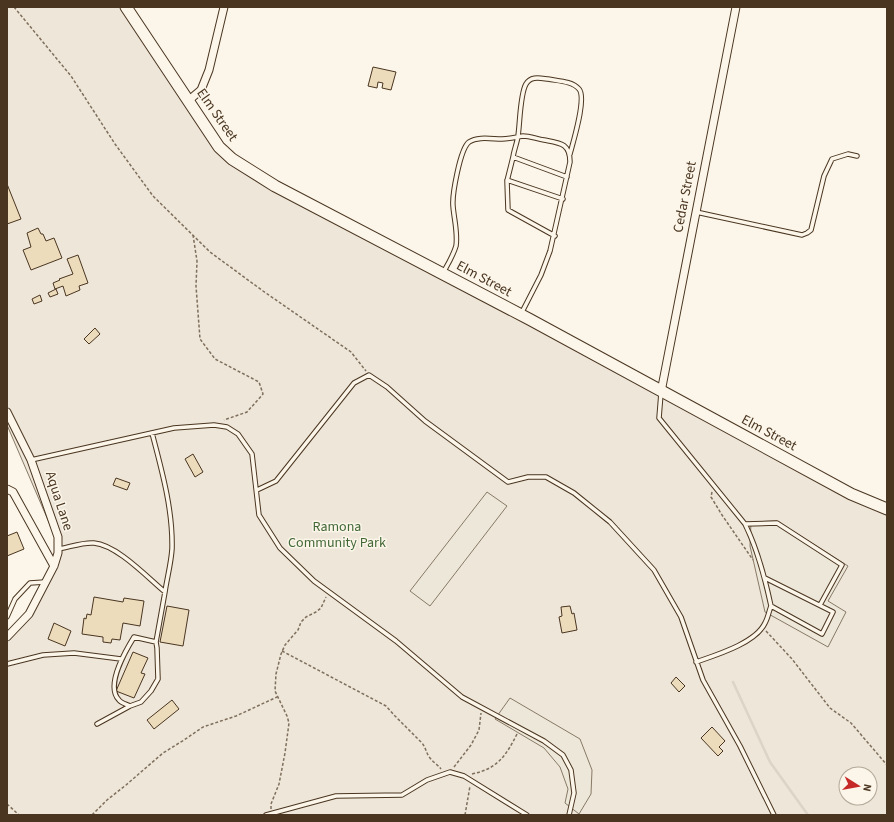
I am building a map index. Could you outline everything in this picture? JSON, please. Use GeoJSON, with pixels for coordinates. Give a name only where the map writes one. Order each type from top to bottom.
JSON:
{"type":"FeatureCollection","features":[{"type":"Feature","properties":{"kind":"street","name":"Elm Street"},"geometry":{"type":"LineString","coordinates":[[126,7],[219,146],[232,159],[275,186],[521,315],[851,494],[887,509]]}},
{"type":"Feature","properties":{"kind":"street"},"geometry":{"type":"LineString","coordinates":[[188,101],[201,90],[209,70],[224,7]]}},
{"type":"Feature","properties":{"kind":"street","name":"Cedar Street"},"geometry":{"type":"LineString","coordinates":[[661,392],[736,7]]}},
{"type":"Feature","properties":{"kind":"street","name":"Aqua Lane"},"geometry":{"type":"LineString","coordinates":[[7,412],[31,460],[58,536],[58,549],[54,566],[46,582],[29,614],[7,637]]}},
{"type":"Feature","properties":{"kind":"street"},"geometry":{"type":"LineString","coordinates":[[7,489],[13,492],[54,566]]}},
{"type":"Feature","properties":{"kind":"lane"},"geometry":{"type":"LineString","coordinates":[[521,315],[541,275],[555,236],[570,162],[570,154],[582,105],[580,90],[569,83],[536,77],[530,79],[525,85],[522,96],[518,137],[507,180],[508,210],[555,236]]}},
{"type":"Feature","properties":{"kind":"lane"},"geometry":{"type":"LineString","coordinates":[[442,274],[456,245],[453,205],[463,151],[466,145],[474,140],[524,136],[561,143],[567,147],[570,154]]}},
{"type":"Feature","properties":{"kind":"lane"},"geometry":{"type":"LineString","coordinates":[[696,212],[802,235],[811,230],[824,176],[832,159],[848,154],[857,156]]}},
{"type":"Feature","properties":{"kind":"lane"},"geometry":{"type":"LineString","coordinates":[[513,156],[567,177]]}},
{"type":"Feature","properties":{"kind":"lane"},"geometry":{"type":"LineString","coordinates":[[507,180],[563,199]]}},
{"type":"Feature","properties":{"kind":"lane"},"geometry":{"type":"LineString","coordinates":[[257,490],[276,481],[354,382],[369,375],[387,386],[425,422],[508,482],[528,477],[546,477],[574,493],[610,522],[654,570],[681,617],[703,680],[740,746],[774,815]]}},
{"type":"Feature","properties":{"kind":"lane"},"geometry":{"type":"LineString","coordinates":[[661,392],[659,418],[745,524],[754,542],[763,571],[771,606],[765,625],[751,639],[722,653],[696,662]]}},
{"type":"Feature","properties":{"kind":"lane"},"geometry":{"type":"LineString","coordinates":[[31,460],[174,428],[214,425],[227,427],[238,434],[252,454],[259,515],[280,548],[314,581],[396,641],[462,697],[544,741],[563,755],[571,770],[574,793],[569,815]]}},
{"type":"Feature","properties":{"kind":"lane"},"geometry":{"type":"LineString","coordinates":[[97,724],[130,706],[141,702],[151,691],[158,679],[156,642],[172,551],[172,529],[164,482],[152,434]]}},
{"type":"Feature","properties":{"kind":"lane"},"geometry":{"type":"LineString","coordinates":[[745,524],[777,523],[842,565],[820,605]]}},
{"type":"Feature","properties":{"kind":"lane"},"geometry":{"type":"LineString","coordinates":[[58,549],[93,543],[104,545],[114,550],[165,592]]}},
{"type":"Feature","properties":{"kind":"lane"},"geometry":{"type":"LineString","coordinates":[[764,578],[833,612],[822,634],[771,606]]}},
{"type":"Feature","properties":{"kind":"lane"},"geometry":{"type":"LineString","coordinates":[[7,617],[15,599],[30,583],[46,582]]}},
{"type":"Feature","properties":{"kind":"lane"},"geometry":{"type":"LineString","coordinates":[[130,706],[119,700],[114,692],[115,680],[121,659],[134,637],[156,642]]}},
{"type":"Feature","properties":{"kind":"lane"},"geometry":{"type":"LineString","coordinates":[[7,664],[43,655],[74,653],[121,659]]}},
{"type":"Feature","properties":{"kind":"lane"},"geometry":{"type":"LineString","coordinates":[[266,815],[336,796],[402,795],[427,780],[450,772],[464,776],[527,815]]}},
{"type":"Feature","properties":{"kind":"path"},"geometry":{"type":"LineString","coordinates":[[14,7],[71,76],[115,144],[153,196],[210,252],[263,292],[351,352],[369,375]]}},
{"type":"Feature","properties":{"kind":"path"},"geometry":{"type":"LineString","coordinates":[[193,235],[197,261],[196,286],[200,339],[215,359],[259,382],[263,394],[247,412],[224,420],[222,426]]}},
{"type":"Feature","properties":{"kind":"path"},"geometry":{"type":"LineString","coordinates":[[713,484],[711,497],[751,558],[763,571]]}},
{"type":"Feature","properties":{"kind":"path"},"geometry":{"type":"LineString","coordinates":[[271,814],[271,804],[279,784],[289,723],[275,691],[276,674],[285,645],[298,630],[301,622],[306,617],[321,608],[328,592]]}},
{"type":"Feature","properties":{"kind":"path"},"geometry":{"type":"LineString","coordinates":[[762,627],[792,659],[830,708],[851,723],[887,765]]}},
{"type":"Feature","properties":{"kind":"path"},"geometry":{"type":"LineString","coordinates":[[282,651],[386,706],[422,743],[430,759],[438,765],[445,774]]}},
{"type":"Feature","properties":{"kind":"path"},"geometry":{"type":"LineString","coordinates":[[92,815],[107,800],[163,753],[203,728],[236,716],[277,697]]}},
{"type":"Feature","properties":{"kind":"path"},"geometry":{"type":"LineString","coordinates":[[450,772],[471,745],[479,730],[482,708]]}},
{"type":"Feature","properties":{"kind":"path"},"geometry":{"type":"LineString","coordinates":[[464,776],[479,773],[492,768],[500,761],[511,747],[520,728]]}},
{"type":"Feature","properties":{"kind":"path"},"geometry":{"type":"LineString","coordinates":[[465,815],[470,780]]}},
{"type":"Feature","properties":{"kind":"path"},"geometry":{"type":"LineString","coordinates":[[7,804],[19,815]]}},
{"type":"Feature","properties":{"kind":"green space","name":"Ramona Community Park"},"geometry":{"type":"Polygon","coordinates":[[[7,7],[125,7],[232,159],[887,508],[887,815],[7,815],[7,638],[22,623],[58,554],[54,534],[7,425],[7,7]]]}},
{"type":"Feature","properties":{"kind":"shaded area"},"geometry":{"type":"Polygon","coordinates":[[[487,492],[507,506],[430,606],[410,591],[487,492]]]}},
{"type":"Feature","properties":{"kind":"shaded area"},"geometry":{"type":"Polygon","coordinates":[[[777,521],[848,566],[828,601],[846,612],[828,647],[765,612],[750,546],[751,522],[777,521]]]}},
{"type":"Feature","properties":{"kind":"shaded area"},"geometry":{"type":"Polygon","coordinates":[[[510,698],[580,739],[592,770],[591,794],[579,814],[565,803],[568,789],[560,767],[544,748],[495,719],[510,698]]]}},
{"type":"Feature","properties":{"kind":"building"},"geometry":{"type":"Polygon","coordinates":[[[373,67],[396,72],[391,90],[382,88],[383,83],[378,82],[377,88],[368,86],[373,67]]]}},
{"type":"Feature","properties":{"kind":"building"},"geometry":{"type":"Polygon","coordinates":[[[7,184],[21,219],[7,224],[7,184]]]}},
{"type":"Feature","properties":{"kind":"building"},"geometry":{"type":"Polygon","coordinates":[[[38,228],[46,241],[54,238],[62,258],[31,270],[23,250],[31,247],[27,233],[38,228]]]}},
{"type":"Feature","properties":{"kind":"building"},"geometry":{"type":"Polygon","coordinates":[[[78,255],[88,283],[79,286],[80,290],[66,296],[63,286],[55,289],[53,283],[73,274],[67,259],[78,255]]]}},
{"type":"Feature","properties":{"kind":"building"},"geometry":{"type":"Polygon","coordinates":[[[56,289],[58,294],[50,297],[48,293],[56,289]]]}},
{"type":"Feature","properties":{"kind":"building"},"geometry":{"type":"Polygon","coordinates":[[[40,295],[42,301],[34,304],[32,299],[40,295]]]}},
{"type":"Feature","properties":{"kind":"building"},"geometry":{"type":"Polygon","coordinates":[[[95,328],[100,334],[89,344],[84,339],[95,328]]]}},
{"type":"Feature","properties":{"kind":"building"},"geometry":{"type":"Polygon","coordinates":[[[193,454],[203,472],[195,477],[185,459],[193,454]]]}},
{"type":"Feature","properties":{"kind":"building"},"geometry":{"type":"Polygon","coordinates":[[[116,478],[130,483],[127,490],[113,485],[116,478]]]}},
{"type":"Feature","properties":{"kind":"building"},"geometry":{"type":"Polygon","coordinates":[[[17,532],[24,549],[7,556],[7,536],[17,532]]]}},
{"type":"Feature","properties":{"kind":"building"},"geometry":{"type":"Polygon","coordinates":[[[94,597],[123,602],[124,598],[144,601],[140,626],[123,623],[120,640],[112,639],[111,643],[103,642],[103,637],[82,634],[84,618],[86,619],[87,614],[91,615],[94,597]]]}},
{"type":"Feature","properties":{"kind":"building"},"geometry":{"type":"Polygon","coordinates":[[[167,606],[189,610],[183,646],[160,642],[167,606]]]}},
{"type":"Feature","properties":{"kind":"building"},"geometry":{"type":"Polygon","coordinates":[[[570,606],[572,614],[574,613],[577,630],[562,633],[559,617],[562,616],[561,607],[570,606]]]}},
{"type":"Feature","properties":{"kind":"building"},"geometry":{"type":"Polygon","coordinates":[[[54,623],[71,631],[65,646],[48,639],[54,623]]]}},
{"type":"Feature","properties":{"kind":"building"},"geometry":{"type":"Polygon","coordinates":[[[133,652],[148,658],[141,673],[145,674],[134,698],[116,691],[133,652]]]}},
{"type":"Feature","properties":{"kind":"building"},"geometry":{"type":"Polygon","coordinates":[[[676,677],[685,686],[679,692],[671,683],[676,677]]]}},
{"type":"Feature","properties":{"kind":"building"},"geometry":{"type":"Polygon","coordinates":[[[172,700],[179,709],[154,729],[147,720],[172,700]]]}},
{"type":"Feature","properties":{"kind":"building"},"geometry":{"type":"Polygon","coordinates":[[[712,727],[725,741],[719,747],[723,751],[718,756],[701,738],[712,727]]]}},
{"type":"Feature","properties":{"kind":"waterway"},"geometry":{"type":"LineString","coordinates":[[733,682],[770,762],[808,815]]}}]}
